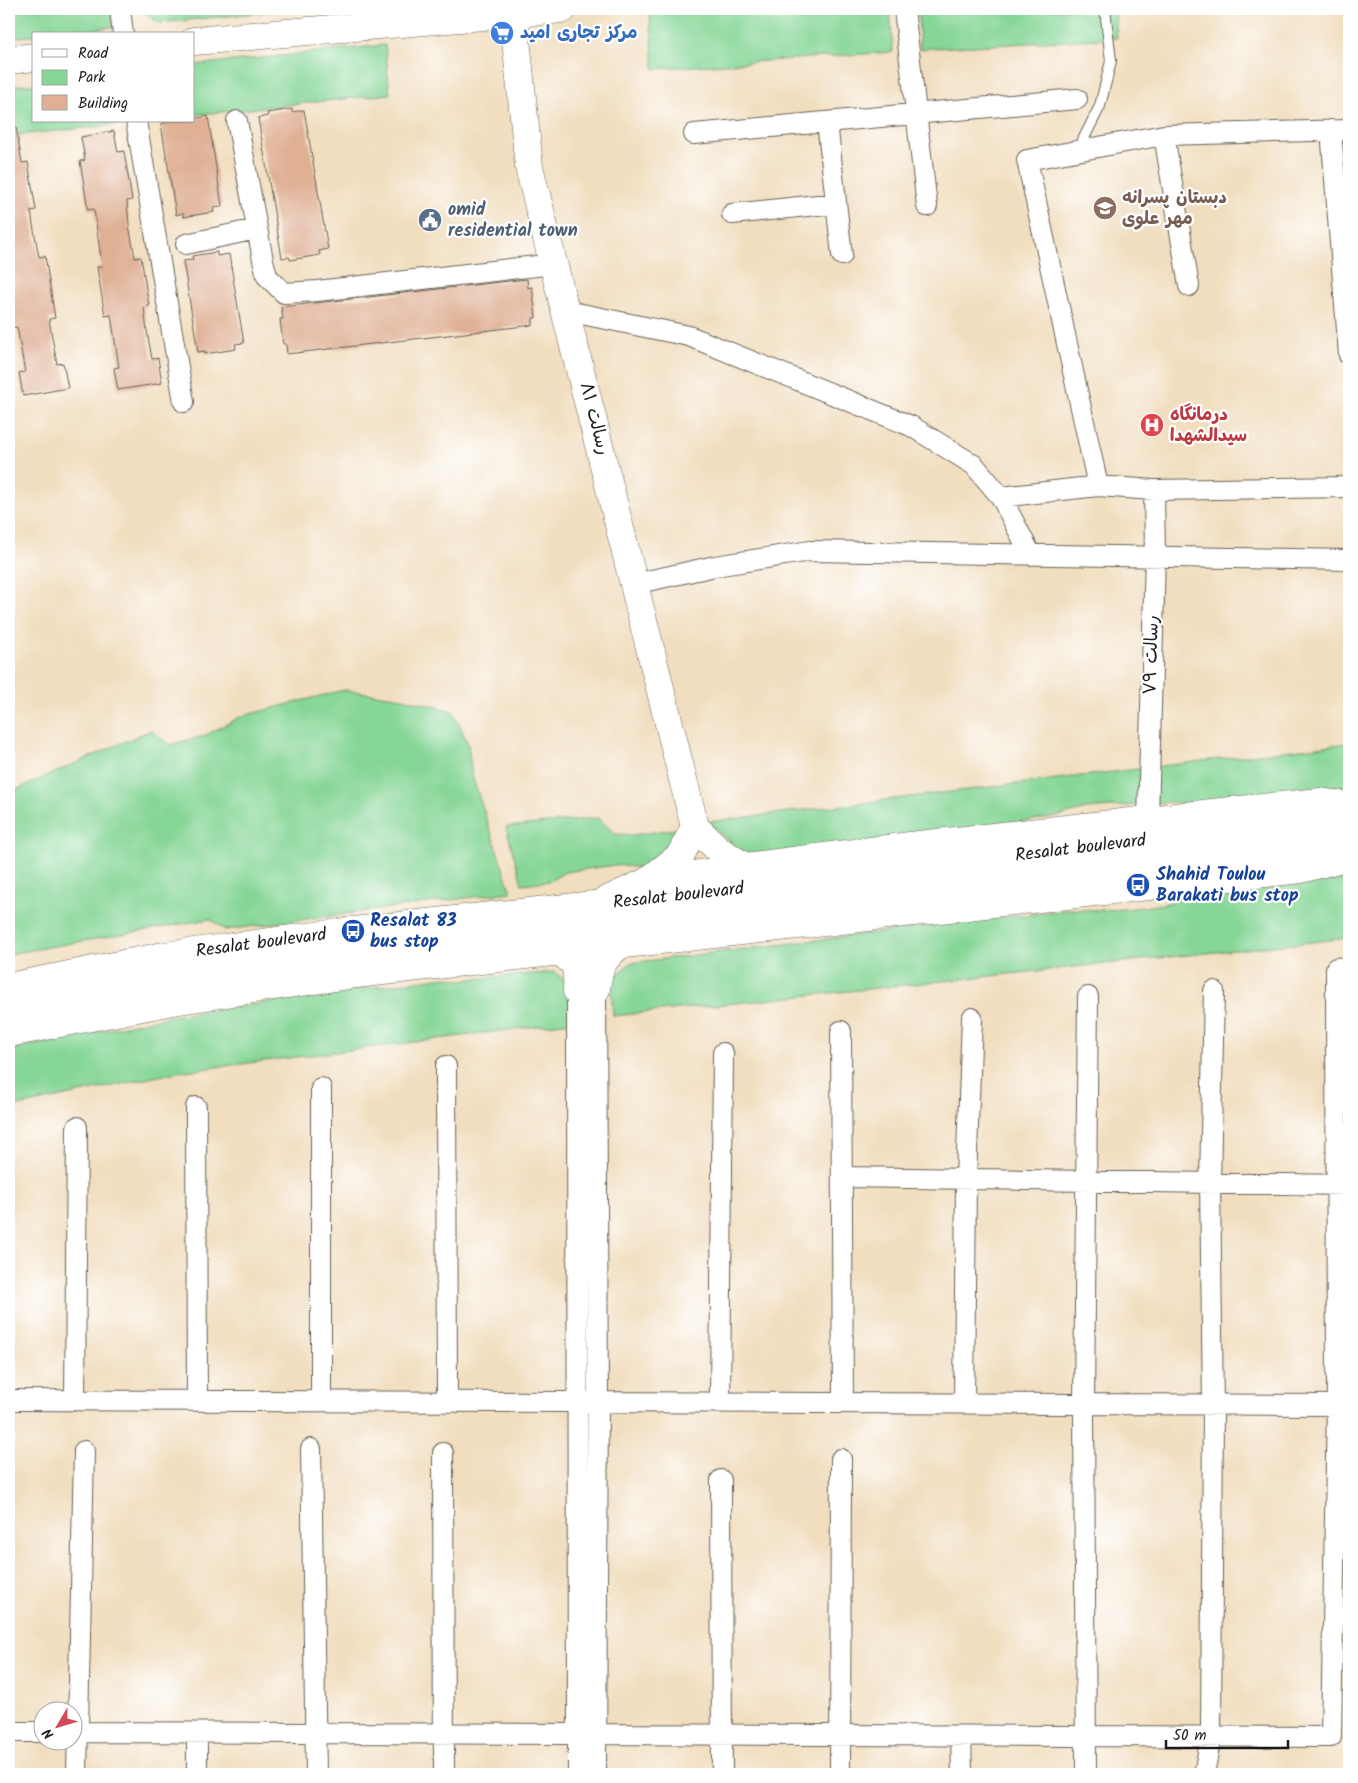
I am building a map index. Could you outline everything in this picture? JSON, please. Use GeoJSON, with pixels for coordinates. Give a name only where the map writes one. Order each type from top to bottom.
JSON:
{"type":"FeatureCollection","features":[{"type":"Feature","properties":{"kind":"street"},"geometry":{"type":"LineString","coordinates":[[120,9],[123,32]]}},
{"type":"Feature","properties":{"kind":"street"},"geometry":{"type":"LineString","coordinates":[[195,41],[513,11],[563,9]]}},
{"type":"Feature","properties":{"kind":"street"},"geometry":{"type":"LineString","coordinates":[[904,9],[927,206]]}},
{"type":"Feature","properties":{"kind":"street","name":"رسالت ۸۱"},"geometry":{"type":"LineString","coordinates":[[513,11],[530,167],[695,827]]}},
{"type":"Feature","properties":{"kind":"street"},"geometry":{"type":"LineString","coordinates":[[9,60],[32,57]]}},
{"type":"Feature","properties":{"kind":"street"},"geometry":{"type":"LineString","coordinates":[[694,134],[1078,99]]}},
{"type":"Feature","properties":{"kind":"street"},"geometry":{"type":"LineString","coordinates":[[238,121],[267,276],[284,293],[317,292],[554,264]]}},
{"type":"Feature","properties":{"kind":"street"},"geometry":{"type":"LineString","coordinates":[[136,122],[184,402]]}},
{"type":"Feature","properties":{"kind":"street"},"geometry":{"type":"LineString","coordinates":[[827,122],[842,255]]}},
{"type":"Feature","properties":{"kind":"street"},"geometry":{"type":"LineString","coordinates":[[1098,486],[1027,160],[1164,135],[1340,130],[1349,355]]}},
{"type":"Feature","properties":{"kind":"street"},"geometry":{"type":"LineString","coordinates":[[1164,135],[1189,286]]}},
{"type":"Feature","properties":{"kind":"street"},"geometry":{"type":"LineString","coordinates":[[732,214],[836,203]]}},
{"type":"Feature","properties":{"kind":"street"},"geometry":{"type":"LineString","coordinates":[[186,244],[257,229]]}},
{"type":"Feature","properties":{"kind":"street"},"geometry":{"type":"LineString","coordinates":[[567,311],[689,336],[911,426],[974,465],[1000,497],[1031,555]]}},
{"type":"Feature","properties":{"kind":"street"},"geometry":{"type":"LineString","coordinates":[[1000,497],[1098,486],[1154,490],[1349,487]]}},
{"type":"Feature","properties":{"kind":"street","name":"رسالت ۷۹"},"geometry":{"type":"LineString","coordinates":[[1148,820],[1155,555],[1154,490]]}},
{"type":"Feature","properties":{"kind":"street"},"geometry":{"type":"LineString","coordinates":[[634,584],[715,566],[810,551],[1155,555],[1349,560]]}},
{"type":"Feature","properties":{"kind":"street"},"geometry":{"type":"LineString","coordinates":[[647,882],[745,867],[910,846],[1148,820],[1320,802],[1349,806]]}},
{"type":"Feature","properties":{"kind":"street","name":"Resalat boulevard"},"geometry":{"type":"LineString","coordinates":[[9,986],[164,956],[353,931],[1349,816]]}},
{"type":"Feature","properties":{"kind":"street"},"geometry":{"type":"LineString","coordinates":[[599,904],[647,882],[680,856],[695,827],[720,851],[745,867]]}},
{"type":"Feature","properties":{"kind":"street","name":"Resalat boulevard"},"geometry":{"type":"LineString","coordinates":[[9,1007],[167,979],[354,952],[1349,841]]}},
{"type":"Feature","properties":{"kind":"street"},"geometry":{"type":"LineString","coordinates":[[9,1033],[182,1000],[356,974],[1301,869],[1349,856]]}},
{"type":"Feature","properties":{"kind":"street"},"geometry":{"type":"LineString","coordinates":[[596,1774],[587,1734],[577,1402],[587,990],[598,974],[606,956],[622,943]]}},
{"type":"Feature","properties":{"kind":"street"},"geometry":{"type":"LineString","coordinates":[[558,951],[573,960],[587,990],[598,1402],[587,1734],[578,1774]]}},
{"type":"Feature","properties":{"kind":"street"},"geometry":{"type":"LineString","coordinates":[[82,1732],[1331,1737],[1343,1405],[1343,1185],[1336,968],[1349,967]]}},
{"type":"Feature","properties":{"kind":"street"},"geometry":{"type":"LineString","coordinates":[[1204,1774],[1211,1737],[1213,1404],[1210,1183],[1214,991]]}},
{"type":"Feature","properties":{"kind":"street"},"geometry":{"type":"LineString","coordinates":[[1086,1774],[1084,1404],[1088,997]]}},
{"type":"Feature","properties":{"kind":"street"},"geometry":{"type":"LineString","coordinates":[[964,1403],[966,1179],[972,1018]]}},
{"type":"Feature","properties":{"kind":"street"},"geometry":{"type":"LineString","coordinates":[[841,1031],[843,1403]]}},
{"type":"Feature","properties":{"kind":"street"},"geometry":{"type":"LineString","coordinates":[[720,1402],[723,1053]]}},
{"type":"Feature","properties":{"kind":"street"},"geometry":{"type":"LineString","coordinates":[[446,1066],[448,1401]]}},
{"type":"Feature","properties":{"kind":"street"},"geometry":{"type":"LineString","coordinates":[[321,1088],[321,1401]]}},
{"type":"Feature","properties":{"kind":"street"},"geometry":{"type":"LineString","coordinates":[[196,1106],[197,1400]]}},
{"type":"Feature","properties":{"kind":"street"},"geometry":{"type":"LineString","coordinates":[[75,1400],[77,1127]]}},
{"type":"Feature","properties":{"kind":"street"},"geometry":{"type":"LineString","coordinates":[[843,1177],[1343,1185]]}},
{"type":"Feature","properties":{"kind":"street"},"geometry":{"type":"LineString","coordinates":[[9,1400],[1343,1405]]}},
{"type":"Feature","properties":{"kind":"street"},"geometry":{"type":"LineString","coordinates":[[311,1449],[316,1774]]}},
{"type":"Feature","properties":{"kind":"street"},"geometry":{"type":"LineString","coordinates":[[76,1700],[84,1451]]}},
{"type":"Feature","properties":{"kind":"street"},"geometry":{"type":"LineString","coordinates":[[443,1453],[444,1774]]}},
{"type":"Feature","properties":{"kind":"street"},"geometry":{"type":"LineString","coordinates":[[840,1774],[841,1459]]}},
{"type":"Feature","properties":{"kind":"street"},"geometry":{"type":"LineString","coordinates":[[721,1480],[722,1774]]}},
{"type":"Feature","properties":{"kind":"street"},"geometry":{"type":"LineString","coordinates":[[9,1732],[32,1732]]}},
{"type":"Feature","properties":{"kind":"street"},"geometry":{"type":"LineString","coordinates":[[197,1733],[197,1774]]}},
{"type":"Feature","properties":{"kind":"street"},"geometry":{"type":"LineString","coordinates":[[961,1736],[962,1774]]}},
{"type":"Feature","properties":{"kind":"street"},"geometry":{"type":"LineString","coordinates":[[76,1750],[77,1774]]}},
{"type":"Feature","properties":{"kind":"lane"},"geometry":{"type":"LineString","coordinates":[[1077,151],[1100,106],[1112,60],[1105,9]]}},
{"type":"Feature","properties":{"kind":"green space"},"geometry":{"type":"Polygon","coordinates":[[[9,9],[111,9],[113,27],[66,32],[32,32],[32,36],[9,38],[9,9]]]}},
{"type":"Feature","properties":{"kind":"green space"},"geometry":{"type":"Polygon","coordinates":[[[140,9],[297,9],[159,23],[140,9]]]}},
{"type":"Feature","properties":{"kind":"green space"},"geometry":{"type":"Polygon","coordinates":[[[716,9],[890,9],[893,52],[654,69],[650,14],[716,9]]]}},
{"type":"Feature","properties":{"kind":"green space"},"geometry":{"type":"Polygon","coordinates":[[[918,9],[1115,9],[1117,38],[920,49],[918,9]]]}},
{"type":"Feature","properties":{"kind":"green space"},"geometry":{"type":"Polygon","coordinates":[[[385,45],[390,94],[195,115],[195,65],[385,45]]]}},
{"type":"Feature","properties":{"kind":"green space"},"geometry":{"type":"Polygon","coordinates":[[[32,84],[32,122],[120,122],[121,124],[9,136],[9,86],[32,84]]]}},
{"type":"Feature","properties":{"kind":"green space"},"geometry":{"type":"Polygon","coordinates":[[[344,690],[403,698],[453,711],[468,744],[472,776],[511,892],[225,930],[210,919],[9,954],[9,793],[151,730],[169,745],[204,736],[242,716],[344,690]]]}},
{"type":"Feature","properties":{"kind":"green space"},"geometry":{"type":"Polygon","coordinates":[[[1349,743],[1349,787],[1292,790],[1267,798],[1196,805],[1171,802],[1087,809],[1052,818],[748,857],[707,822],[1349,743]]]}},
{"type":"Feature","properties":{"kind":"green space"},"geometry":{"type":"Polygon","coordinates":[[[598,818],[615,834],[633,835],[682,828],[674,849],[654,865],[643,868],[616,865],[565,872],[550,881],[522,884],[506,827],[598,818]]]}},
{"type":"Feature","properties":{"kind":"green space"},"geometry":{"type":"Polygon","coordinates":[[[1349,879],[1349,938],[613,1016],[611,981],[630,963],[1071,909],[1132,908],[1162,904],[1191,897],[1349,879]]]}},
{"type":"Feature","properties":{"kind":"green space"},"geometry":{"type":"Polygon","coordinates":[[[555,972],[569,984],[572,1022],[178,1072],[9,1108],[9,1050],[172,1016],[446,977],[461,980],[555,972]]]}},
{"type":"Feature","properties":{"kind":"building"},"geometry":{"type":"Polygon","coordinates":[[[292,109],[292,112],[304,110],[328,249],[319,251],[320,255],[290,260],[289,257],[282,258],[258,118],[268,116],[267,113],[292,109]]]}},
{"type":"Feature","properties":{"kind":"building"},"geometry":{"type":"Polygon","coordinates":[[[208,116],[222,206],[213,207],[214,212],[183,217],[183,213],[176,215],[161,124],[168,122],[195,122],[195,119],[208,116]]]}},
{"type":"Feature","properties":{"kind":"building"},"geometry":{"type":"Polygon","coordinates":[[[9,127],[16,127],[22,163],[28,162],[36,210],[31,211],[33,225],[39,257],[45,256],[55,318],[49,319],[52,337],[57,364],[63,363],[68,388],[23,396],[19,373],[25,372],[17,327],[11,328],[9,316],[9,127]]]}},
{"type":"Feature","properties":{"kind":"building"},"geometry":{"type":"Polygon","coordinates":[[[114,131],[118,152],[124,151],[132,200],[127,201],[129,225],[135,258],[141,257],[149,306],[144,307],[147,331],[152,359],[158,358],[162,383],[118,390],[114,368],[119,367],[111,315],[105,316],[97,267],[102,266],[94,209],[88,210],[80,161],[85,160],[81,137],[114,131]]]}},
{"type":"Feature","properties":{"kind":"building"},"geometry":{"type":"Polygon","coordinates":[[[217,252],[217,256],[229,254],[244,343],[235,344],[236,349],[205,354],[205,351],[198,352],[183,261],[193,260],[192,256],[217,252]]]}},
{"type":"Feature","properties":{"kind":"building"},"geometry":{"type":"Polygon","coordinates":[[[527,279],[528,288],[532,287],[536,318],[533,318],[533,325],[287,354],[286,344],[283,344],[280,319],[283,319],[281,307],[527,279]]]}},
{"type":"Feature","properties":{"kind":"place","name":"مرکز تجاری امید"},"geometry":{"type":"Point","coordinates":[502,33]}},
{"type":"Feature","properties":{"kind":"place","name":"دبستان پسرانه مهر علوی"},"geometry":{"type":"Point","coordinates":[1105,208]}},
{"type":"Feature","properties":{"kind":"place","name":"omid residential town"},"geometry":{"type":"Point","coordinates":[430,220]}},
{"type":"Feature","properties":{"kind":"place","name":"درمانگاه سیدالشهدا"},"geometry":{"type":"Point","coordinates":[1152,425]}},
{"type":"Feature","properties":{"kind":"place","name":"Shahid Toulou Barakati bus stop"},"geometry":{"type":"Point","coordinates":[1138,885]}},
{"type":"Feature","properties":{"kind":"place","name":"Resalat 83 bus stop"},"geometry":{"type":"Point","coordinates":[353,931]}}]}
